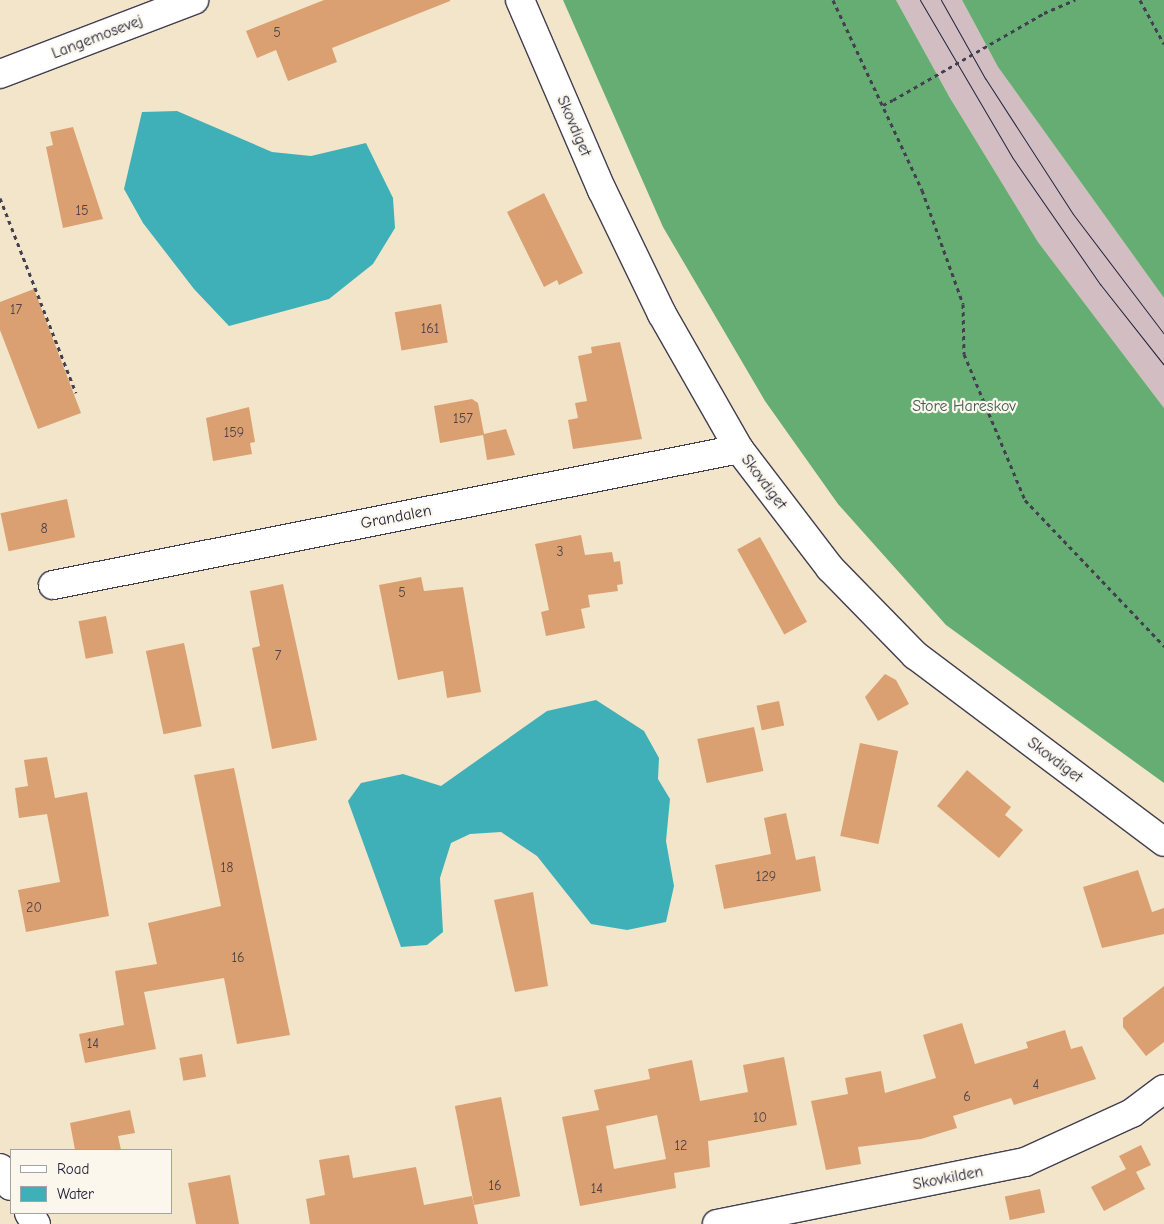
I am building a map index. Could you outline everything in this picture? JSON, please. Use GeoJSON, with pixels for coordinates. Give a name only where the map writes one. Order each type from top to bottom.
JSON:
{"type":"FeatureCollection","features":[{"type":"Feature","properties":{"kind":"street","name":"Langemosevej"},"geometry":{"type":"LineString","coordinates":[[0,74],[194,0]]}},
{"type":"Feature","properties":{"kind":"street","name":"Skovdiget"},"geometry":{"type":"LineString","coordinates":[[520,0],[602,190],[662,314],[739,449],[830,568],[915,655],[1164,842]]}},
{"type":"Feature","properties":{"kind":"street","name":"Grandalen"},"geometry":{"type":"LineString","coordinates":[[53,585],[739,449]]}},
{"type":"Feature","properties":{"kind":"street","name":"Skovkilden"},"geometry":{"type":"LineString","coordinates":[[717,1224],[1025,1162],[1132,1113],[1164,1089]]}},
{"type":"Feature","properties":{"kind":"street"},"geometry":{"type":"LineString","coordinates":[[0,1168],[10,1184]]}},
{"type":"Feature","properties":{"kind":"path"},"geometry":{"type":"LineString","coordinates":[[833,0],[882,105],[941,240],[963,304],[964,354],[1025,500],[1164,646]]}},
{"type":"Feature","properties":{"kind":"path"},"geometry":{"type":"LineString","coordinates":[[882,105],[894,100],[1044,13],[1075,0]]}},
{"type":"Feature","properties":{"kind":"path"},"geometry":{"type":"LineString","coordinates":[[1140,0],[1164,44]]}},
{"type":"Feature","properties":{"kind":"path"},"geometry":{"type":"LineString","coordinates":[[0,198],[76,393]]}},
{"type":"Feature","properties":{"kind":"shaded area"},"geometry":{"type":"Polygon","coordinates":[[[896,0],[962,0],[998,67],[1164,298],[1164,408],[1038,242],[950,98],[896,0]]]}},
{"type":"Feature","properties":{"kind":"green space","name":"Store Hareskov"},"geometry":{"type":"Polygon","coordinates":[[[563,0],[896,0],[950,98],[1038,242],[1164,408],[1164,783],[946,625],[838,504],[765,401],[663,227],[563,0]]]}},
{"type":"Feature","properties":{"kind":"green space"},"geometry":{"type":"Polygon","coordinates":[[[962,0],[1164,0],[1164,298],[998,67],[962,0]]]}},
{"type":"Feature","properties":{"kind":"water"},"geometry":{"type":"Polygon","coordinates":[[[177,111],[272,152],[311,156],[366,143],[393,198],[395,228],[373,264],[329,299],[229,326],[194,289],[143,223],[124,189],[142,112],[177,111]]]}},
{"type":"Feature","properties":{"kind":"water"},"geometry":{"type":"Polygon","coordinates":[[[596,700],[644,731],[659,758],[658,779],[670,799],[666,841],[674,886],[666,922],[627,930],[591,924],[537,856],[501,832],[470,834],[451,843],[440,878],[443,932],[427,945],[401,947],[348,801],[361,783],[403,774],[441,786],[547,711],[596,700]]]}},
{"type":"Feature","properties":{"kind":"building"},"geometry":{"type":"Polygon","coordinates":[[[324,0],[450,1],[332,48],[337,62],[288,81],[276,50],[257,58],[246,31],[324,0]]]}},
{"type":"Feature","properties":{"kind":"building"},"geometry":{"type":"Polygon","coordinates":[[[73,127],[103,219],[63,228],[46,147],[53,145],[50,132],[73,127]]]}},
{"type":"Feature","properties":{"kind":"building"},"geometry":{"type":"Polygon","coordinates":[[[544,193],[583,273],[559,285],[557,280],[544,287],[507,212],[544,193]]]}},
{"type":"Feature","properties":{"kind":"building"},"geometry":{"type":"Polygon","coordinates":[[[34,289],[81,413],[38,429],[0,330],[0,302],[34,289]]]}},
{"type":"Feature","properties":{"kind":"building"},"geometry":{"type":"Polygon","coordinates":[[[441,304],[448,342],[401,351],[395,312],[441,304]]]}},
{"type":"Feature","properties":{"kind":"building"},"geometry":{"type":"Polygon","coordinates":[[[620,342],[642,439],[573,449],[568,420],[578,418],[575,403],[587,401],[578,356],[592,353],[591,347],[620,342]]]}},
{"type":"Feature","properties":{"kind":"building"},"geometry":{"type":"Polygon","coordinates":[[[472,399],[478,403],[484,434],[506,429],[515,455],[487,460],[483,435],[440,443],[434,406],[472,399]]]}},
{"type":"Feature","properties":{"kind":"building"},"geometry":{"type":"Polygon","coordinates":[[[249,407],[255,442],[250,443],[252,454],[213,461],[206,418],[249,407]]]}},
{"type":"Feature","properties":{"kind":"building"},"geometry":{"type":"Polygon","coordinates":[[[67,499],[75,537],[9,551],[0,513],[67,499]]]}},
{"type":"Feature","properties":{"kind":"building"},"geometry":{"type":"Polygon","coordinates":[[[581,535],[585,555],[612,552],[614,562],[620,561],[623,584],[617,585],[618,591],[588,595],[590,607],[581,609],[585,628],[546,636],[541,612],[549,610],[535,544],[581,535]]]}},
{"type":"Feature","properties":{"kind":"building"},"geometry":{"type":"Polygon","coordinates":[[[760,537],[807,622],[784,634],[737,550],[760,537]]]}},
{"type":"Feature","properties":{"kind":"building"},"geometry":{"type":"Polygon","coordinates":[[[421,577],[424,591],[463,587],[481,692],[447,698],[443,671],[398,680],[379,585],[421,577]]]}},
{"type":"Feature","properties":{"kind":"building"},"geometry":{"type":"Polygon","coordinates":[[[283,584],[317,740],[272,749],[252,648],[260,646],[250,591],[283,584]]]}},
{"type":"Feature","properties":{"kind":"building"},"geometry":{"type":"Polygon","coordinates":[[[106,616],[113,653],[86,659],[79,621],[106,616]]]}},
{"type":"Feature","properties":{"kind":"building"},"geometry":{"type":"Polygon","coordinates":[[[184,643],[202,726],[164,734],[146,651],[184,643]]]}},
{"type":"Feature","properties":{"kind":"building"},"geometry":{"type":"Polygon","coordinates":[[[885,674],[896,680],[909,704],[878,721],[865,697],[885,674]]]}},
{"type":"Feature","properties":{"kind":"building"},"geometry":{"type":"Polygon","coordinates":[[[779,701],[784,725],[762,730],[757,706],[779,701]]]}},
{"type":"Feature","properties":{"kind":"building"},"geometry":{"type":"Polygon","coordinates":[[[754,727],[763,771],[707,783],[697,739],[754,727]]]}},
{"type":"Feature","properties":{"kind":"building"},"geometry":{"type":"Polygon","coordinates":[[[860,743],[898,751],[878,844],[840,836],[860,743]]]}},
{"type":"Feature","properties":{"kind":"building"},"geometry":{"type":"Polygon","coordinates":[[[47,757],[55,798],[87,792],[109,916],[26,932],[18,890],[60,882],[47,814],[19,818],[15,788],[28,786],[24,760],[47,757]]]}},
{"type":"Feature","properties":{"kind":"building"},"geometry":{"type":"Polygon","coordinates":[[[234,768],[290,1035],[237,1044],[224,978],[144,992],[156,1049],[85,1063],[79,1034],[124,1025],[115,971],[157,964],[148,923],[221,906],[194,775],[234,768]]]}},
{"type":"Feature","properties":{"kind":"building"},"geometry":{"type":"Polygon","coordinates":[[[967,770],[1011,807],[1005,815],[1023,830],[999,858],[937,806],[967,770]]]}},
{"type":"Feature","properties":{"kind":"building"},"geometry":{"type":"Polygon","coordinates":[[[786,813],[796,860],[815,856],[821,891],[724,909],[715,865],[771,854],[764,818],[786,813]]]}},
{"type":"Feature","properties":{"kind":"building"},"geometry":{"type":"Polygon","coordinates":[[[1138,870],[1152,912],[1164,908],[1164,934],[1102,948],[1083,887],[1138,870]]]}},
{"type":"Feature","properties":{"kind":"building"},"geometry":{"type":"Polygon","coordinates":[[[533,892],[548,986],[515,992],[494,900],[533,892]]]}},
{"type":"Feature","properties":{"kind":"building"},"geometry":{"type":"Polygon","coordinates":[[[1164,986],[1164,1042],[1146,1056],[1123,1027],[1123,1018],[1164,986]]]}},
{"type":"Feature","properties":{"kind":"building"},"geometry":{"type":"Polygon","coordinates":[[[962,1023],[975,1064],[1028,1048],[1026,1042],[1065,1030],[1071,1049],[1082,1046],[1096,1079],[1014,1105],[1011,1098],[953,1116],[957,1128],[921,1139],[858,1147],[861,1164],[826,1170],[811,1101],[848,1094],[845,1078],[881,1071],[885,1093],[936,1078],[923,1035],[962,1023]]]}},
{"type":"Feature","properties":{"kind":"building"},"geometry":{"type":"Polygon","coordinates":[[[202,1054],[206,1077],[183,1081],[179,1058],[202,1054]]]}},
{"type":"Feature","properties":{"kind":"building"},"geometry":{"type":"Polygon","coordinates":[[[784,1057],[797,1125],[708,1141],[710,1167],[674,1173],[676,1188],[580,1206],[562,1117],[599,1110],[594,1090],[650,1079],[648,1069],[692,1060],[700,1101],[748,1092],[743,1065],[784,1057]],[[657,1115],[606,1126],[614,1169],[666,1159],[657,1115]]]}},
{"type":"Feature","properties":{"kind":"building"},"geometry":{"type":"Polygon","coordinates":[[[501,1097],[520,1196],[474,1205],[455,1106],[501,1097]]]}},
{"type":"Feature","properties":{"kind":"building"},"geometry":{"type":"Polygon","coordinates":[[[130,1110],[135,1133],[118,1136],[121,1149],[75,1149],[70,1123],[130,1110]]]}},
{"type":"Feature","properties":{"kind":"building"},"geometry":{"type":"Polygon","coordinates":[[[1141,1145],[1151,1165],[1136,1172],[1145,1189],[1104,1211],[1091,1187],[1126,1169],[1119,1156],[1141,1145]]]}},
{"type":"Feature","properties":{"kind":"building"},"geometry":{"type":"Polygon","coordinates":[[[349,1155],[353,1178],[416,1167],[424,1205],[472,1196],[478,1224],[310,1224],[306,1199],[325,1195],[319,1160],[349,1155]]]}},
{"type":"Feature","properties":{"kind":"building"},"geometry":{"type":"Polygon","coordinates":[[[230,1175],[239,1224],[196,1224],[188,1183],[230,1175]]]}},
{"type":"Feature","properties":{"kind":"building"},"geometry":{"type":"Polygon","coordinates":[[[1040,1189],[1045,1212],[1010,1220],[1005,1196],[1040,1189]]]}},
{"type":"Feature","properties":{"kind":"tram line"},"geometry":{"type":"LineString","coordinates":[[920,0],[1012,157],[1100,284],[1164,365]]}},
{"type":"Feature","properties":{"kind":"tram line"},"geometry":{"type":"LineString","coordinates":[[941,0],[985,78],[1073,214],[1164,334]]}}]}
